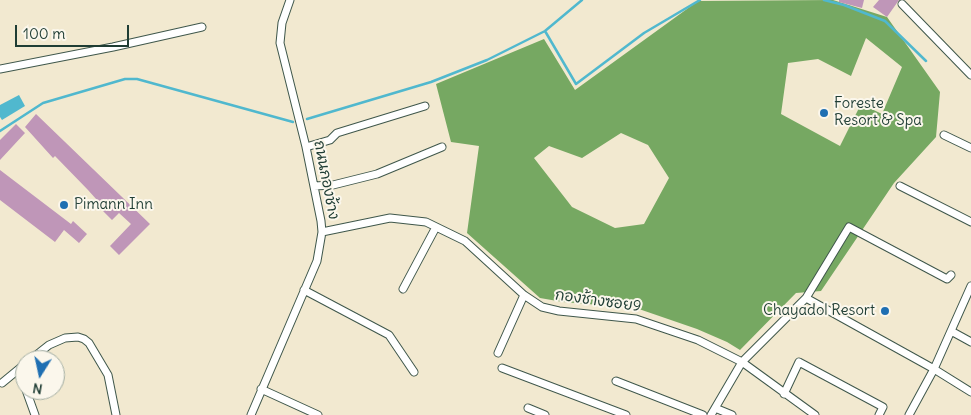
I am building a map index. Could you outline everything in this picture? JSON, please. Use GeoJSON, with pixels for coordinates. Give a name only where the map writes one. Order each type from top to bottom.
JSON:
{"type":"FeatureCollection","features":[{"type":"Feature","properties":{"kind":"street","name":"ถนนกองช้าง"},"geometry":{"type":"LineString","coordinates":[[251,415],[317,261],[322,232],[306,147],[280,43],[282,24],[290,0]]}},
{"type":"Feature","properties":{"kind":"street"},"geometry":{"type":"LineString","coordinates":[[902,4],[971,74]]}},
{"type":"Feature","properties":{"kind":"street"},"geometry":{"type":"LineString","coordinates":[[0,69],[202,27]]}},
{"type":"Feature","properties":{"kind":"street"},"geometry":{"type":"LineString","coordinates":[[306,147],[330,140],[337,133],[425,106]]}},
{"type":"Feature","properties":{"kind":"street"},"geometry":{"type":"LineString","coordinates":[[944,135],[971,148]]}},
{"type":"Feature","properties":{"kind":"street"},"geometry":{"type":"LineString","coordinates":[[314,186],[333,185],[378,174],[442,147]]}},
{"type":"Feature","properties":{"kind":"street"},"geometry":{"type":"LineString","coordinates":[[900,186],[971,222]]}},
{"type":"Feature","properties":{"kind":"street","name":"กองช้างซอย9"},"geometry":{"type":"LineString","coordinates":[[322,232],[390,218],[426,222],[465,241],[524,296],[542,307],[559,311],[636,318],[698,340],[742,362],[815,415]]}},
{"type":"Feature","properties":{"kind":"street"},"geometry":{"type":"LineString","coordinates":[[403,289],[436,227]]}},
{"type":"Feature","properties":{"kind":"street"},"geometry":{"type":"LineString","coordinates":[[732,415],[713,412],[742,362],[806,298],[849,227],[947,279],[951,275]]}},
{"type":"Feature","properties":{"kind":"street"},"geometry":{"type":"LineString","coordinates":[[909,415],[934,369],[971,286]]}},
{"type":"Feature","properties":{"kind":"street"},"geometry":{"type":"LineString","coordinates":[[304,290],[389,335],[414,372]]}},
{"type":"Feature","properties":{"kind":"street"},"geometry":{"type":"LineString","coordinates":[[498,353],[524,296]]}},
{"type":"Feature","properties":{"kind":"street"},"geometry":{"type":"LineString","coordinates":[[806,298],[934,369],[971,392]]}},
{"type":"Feature","properties":{"kind":"street"},"geometry":{"type":"LineString","coordinates":[[951,331],[971,342]]}},
{"type":"Feature","properties":{"kind":"street"},"geometry":{"type":"LineString","coordinates":[[43,350],[65,338],[78,337],[89,343],[108,375],[116,415]]}},
{"type":"Feature","properties":{"kind":"street"},"geometry":{"type":"LineString","coordinates":[[784,394],[799,362],[883,407],[880,415]]}},
{"type":"Feature","properties":{"kind":"street"},"geometry":{"type":"LineString","coordinates":[[502,368],[626,415]]}},
{"type":"Feature","properties":{"kind":"street"},"geometry":{"type":"LineString","coordinates":[[2,383],[15,372]]}},
{"type":"Feature","properties":{"kind":"street"},"geometry":{"type":"LineString","coordinates":[[616,381],[703,415]]}},
{"type":"Feature","properties":{"kind":"street"},"geometry":{"type":"LineString","coordinates":[[261,389],[318,415]]}},
{"type":"Feature","properties":{"kind":"street"},"geometry":{"type":"LineString","coordinates":[[29,400],[34,415]]}},
{"type":"Feature","properties":{"kind":"street"},"geometry":{"type":"LineString","coordinates":[[528,408],[546,415]]}},
{"type":"Feature","properties":{"kind":"green space"},"geometry":{"type":"Polygon","coordinates":[[[833,0],[887,17],[940,92],[936,137],[894,183],[821,291],[796,293],[740,350],[697,329],[636,308],[563,302],[540,298],[467,233],[479,146],[451,142],[436,84],[544,39],[575,90],[698,1],[833,0]],[[866,38],[851,76],[818,59],[788,63],[781,114],[840,146],[861,104],[882,114],[902,67],[866,38]],[[621,133],[582,158],[549,146],[534,158],[572,207],[615,228],[644,224],[669,178],[648,145],[621,133]]]}},
{"type":"Feature","properties":{"kind":"water"},"geometry":{"type":"Polygon","coordinates":[[[19,95],[25,106],[2,120],[0,117],[0,105],[19,95]]]}},
{"type":"Feature","properties":{"kind":"building"},"geometry":{"type":"Polygon","coordinates":[[[839,0],[864,0],[862,8],[839,2],[839,0]]]}},
{"type":"Feature","properties":{"kind":"building"},"geometry":{"type":"Polygon","coordinates":[[[879,0],[899,0],[887,17],[873,7],[879,0]]]}},
{"type":"Feature","properties":{"kind":"building"},"geometry":{"type":"Polygon","coordinates":[[[36,114],[150,224],[119,255],[110,246],[131,224],[119,213],[112,220],[88,190],[55,156],[53,158],[25,127],[36,114]]]}},
{"type":"Feature","properties":{"kind":"building"},"geometry":{"type":"Polygon","coordinates":[[[16,124],[25,133],[0,160],[0,140],[16,124]]]}},
{"type":"Feature","properties":{"kind":"building"},"geometry":{"type":"Polygon","coordinates":[[[0,170],[71,224],[73,221],[87,234],[79,243],[64,230],[55,242],[0,200],[0,170]]]}},
{"type":"Feature","properties":{"kind":"waterway"},"geometry":{"type":"LineString","coordinates":[[307,119],[431,82],[487,60],[545,31],[582,0]]}},
{"type":"Feature","properties":{"kind":"waterway"},"geometry":{"type":"LineString","coordinates":[[545,31],[576,84],[644,33],[700,0]]}},
{"type":"Feature","properties":{"kind":"waterway"},"geometry":{"type":"LineString","coordinates":[[824,0],[844,5],[885,21],[926,61]]}},
{"type":"Feature","properties":{"kind":"waterway"},"geometry":{"type":"LineString","coordinates":[[0,131],[43,103],[125,79],[137,79],[293,122]]}},
{"type":"Feature","properties":{"kind":"place","name":"Foreste Resort & Spa"},"geometry":{"type":"Point","coordinates":[824,113]}},
{"type":"Feature","properties":{"kind":"place","name":"Pimann Inn"},"geometry":{"type":"Point","coordinates":[64,205]}},
{"type":"Feature","properties":{"kind":"place","name":"Chayadol Resort"},"geometry":{"type":"Point","coordinates":[885,311]}}]}
